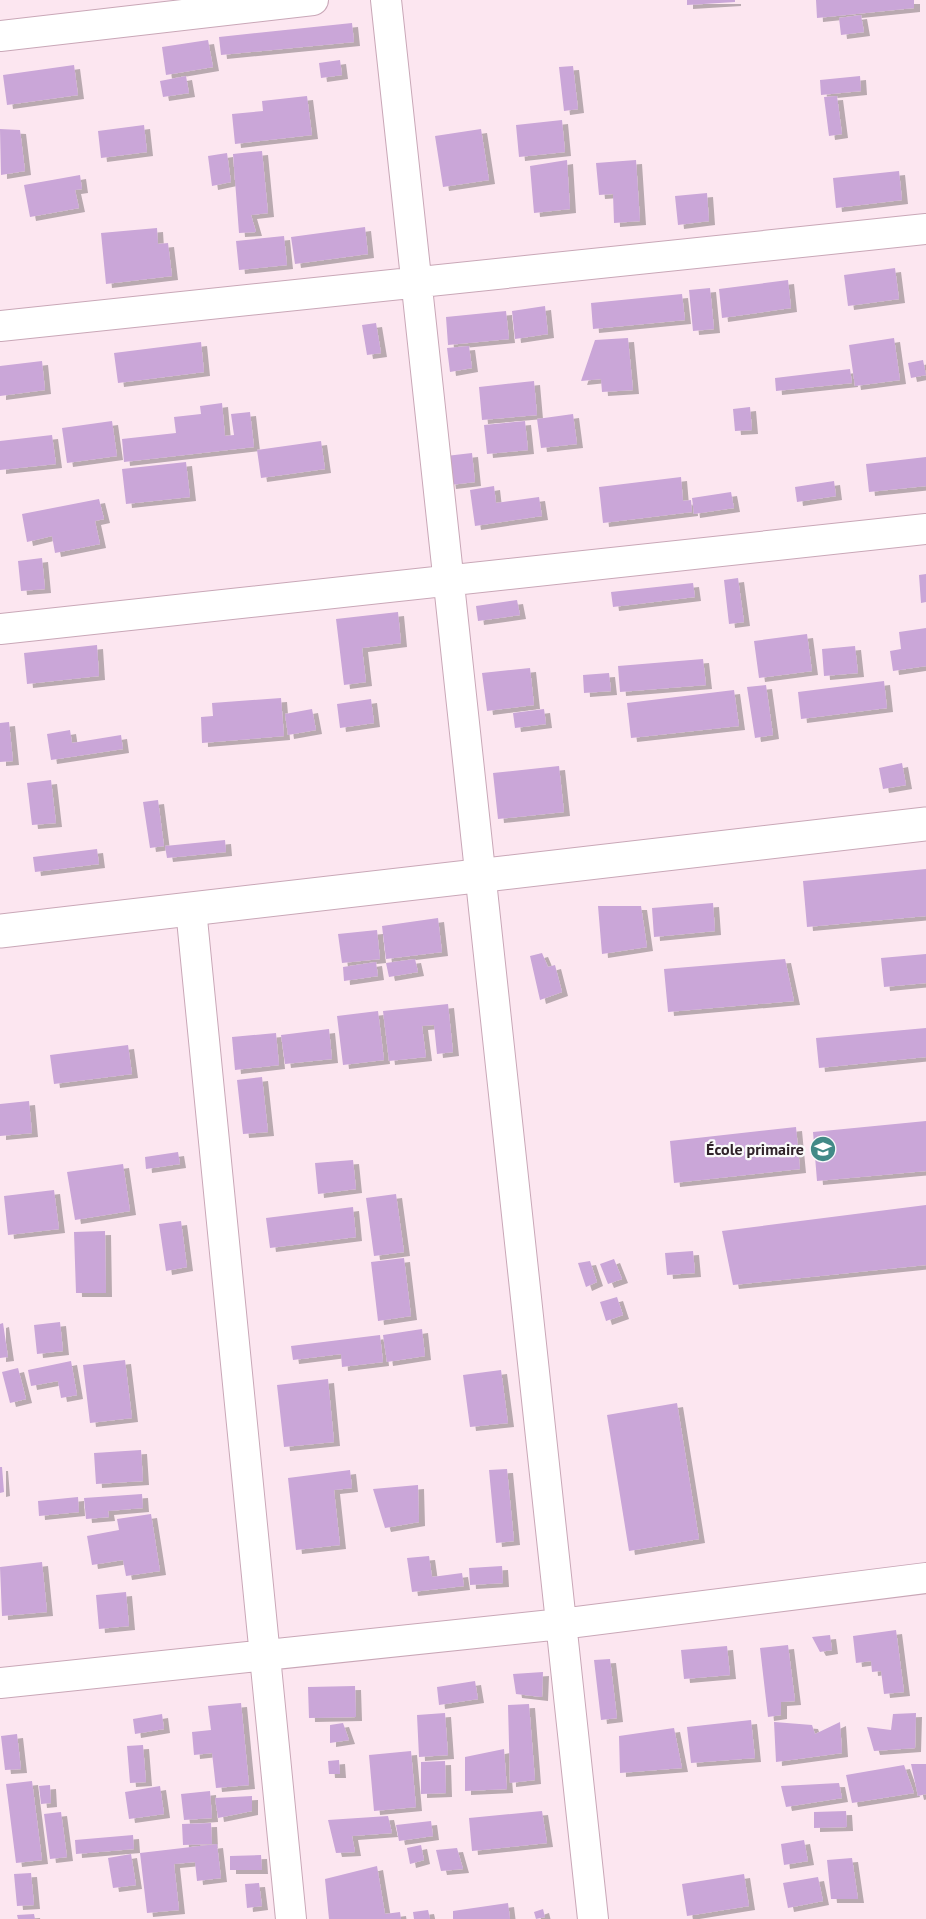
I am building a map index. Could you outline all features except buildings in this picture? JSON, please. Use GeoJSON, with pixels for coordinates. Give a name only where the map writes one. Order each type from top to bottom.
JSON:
{"type":"FeatureCollection","features":[{"type":"Feature","properties":{"kind":"street"},"geometry":{"type":"LineString","coordinates":[[0,36],[313,0]]}},
{"type":"Feature","properties":{"kind":"street"},"geometry":{"type":"LineString","coordinates":[[386,0],[593,1919]]}},
{"type":"Feature","properties":{"kind":"street"},"geometry":{"type":"LineString","coordinates":[[0,326],[926,229]]}},
{"type":"Feature","properties":{"kind":"street"},"geometry":{"type":"LineString","coordinates":[[0,629],[926,529]]}},
{"type":"Feature","properties":{"kind":"street"},"geometry":{"type":"LineString","coordinates":[[0,932],[926,824]]}},
{"type":"Feature","properties":{"kind":"street"},"geometry":{"type":"LineString","coordinates":[[191,909],[291,1919]]}},
{"type":"Feature","properties":{"kind":"street"},"geometry":{"type":"LineString","coordinates":[[0,1683],[561,1624],[926,1578]]}},
{"type":"Feature","properties":{"kind":"place","name":"École primaire"},"geometry":{"type":"Point","coordinates":[823,1149]}}]}
